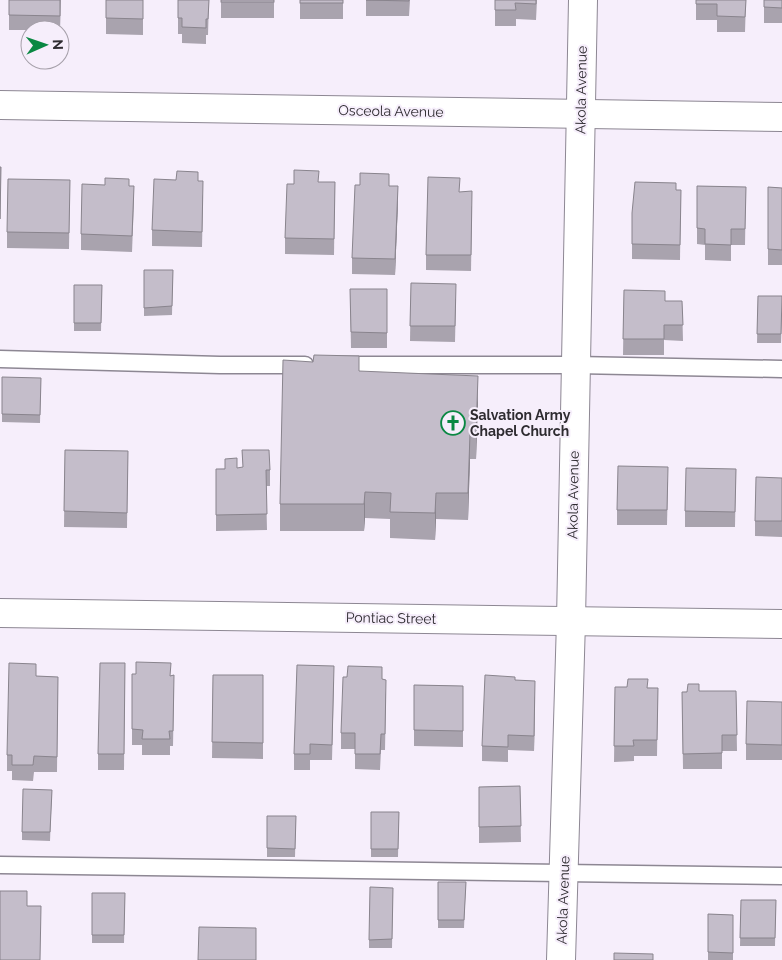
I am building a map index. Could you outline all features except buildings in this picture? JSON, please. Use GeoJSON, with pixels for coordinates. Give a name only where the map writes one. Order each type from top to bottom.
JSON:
{"type":"FeatureCollection","features":[{"type":"Feature","properties":{"kind":"street","name":"Akola Avenue"},"geometry":{"type":"LineString","coordinates":[[561,960],[571,621],[583,0]]}},
{"type":"Feature","properties":{"kind":"street","name":"Osceola Avenue"},"geometry":{"type":"LineString","coordinates":[[0,105],[782,117]]}},
{"type":"Feature","properties":{"kind":"street","name":"Pontiac Street"},"geometry":{"type":"LineString","coordinates":[[0,612],[782,624]]}},
{"type":"Feature","properties":{"kind":"lane"},"geometry":{"type":"LineString","coordinates":[[0,358],[220,365],[576,365],[782,369]]}},
{"type":"Feature","properties":{"kind":"lane"},"geometry":{"type":"LineString","coordinates":[[0,865],[782,876]]}},
{"type":"Feature","properties":{"kind":"place","name":"Salvation Army Chapel Church"},"geometry":{"type":"Point","coordinates":[453,423]}}]}
